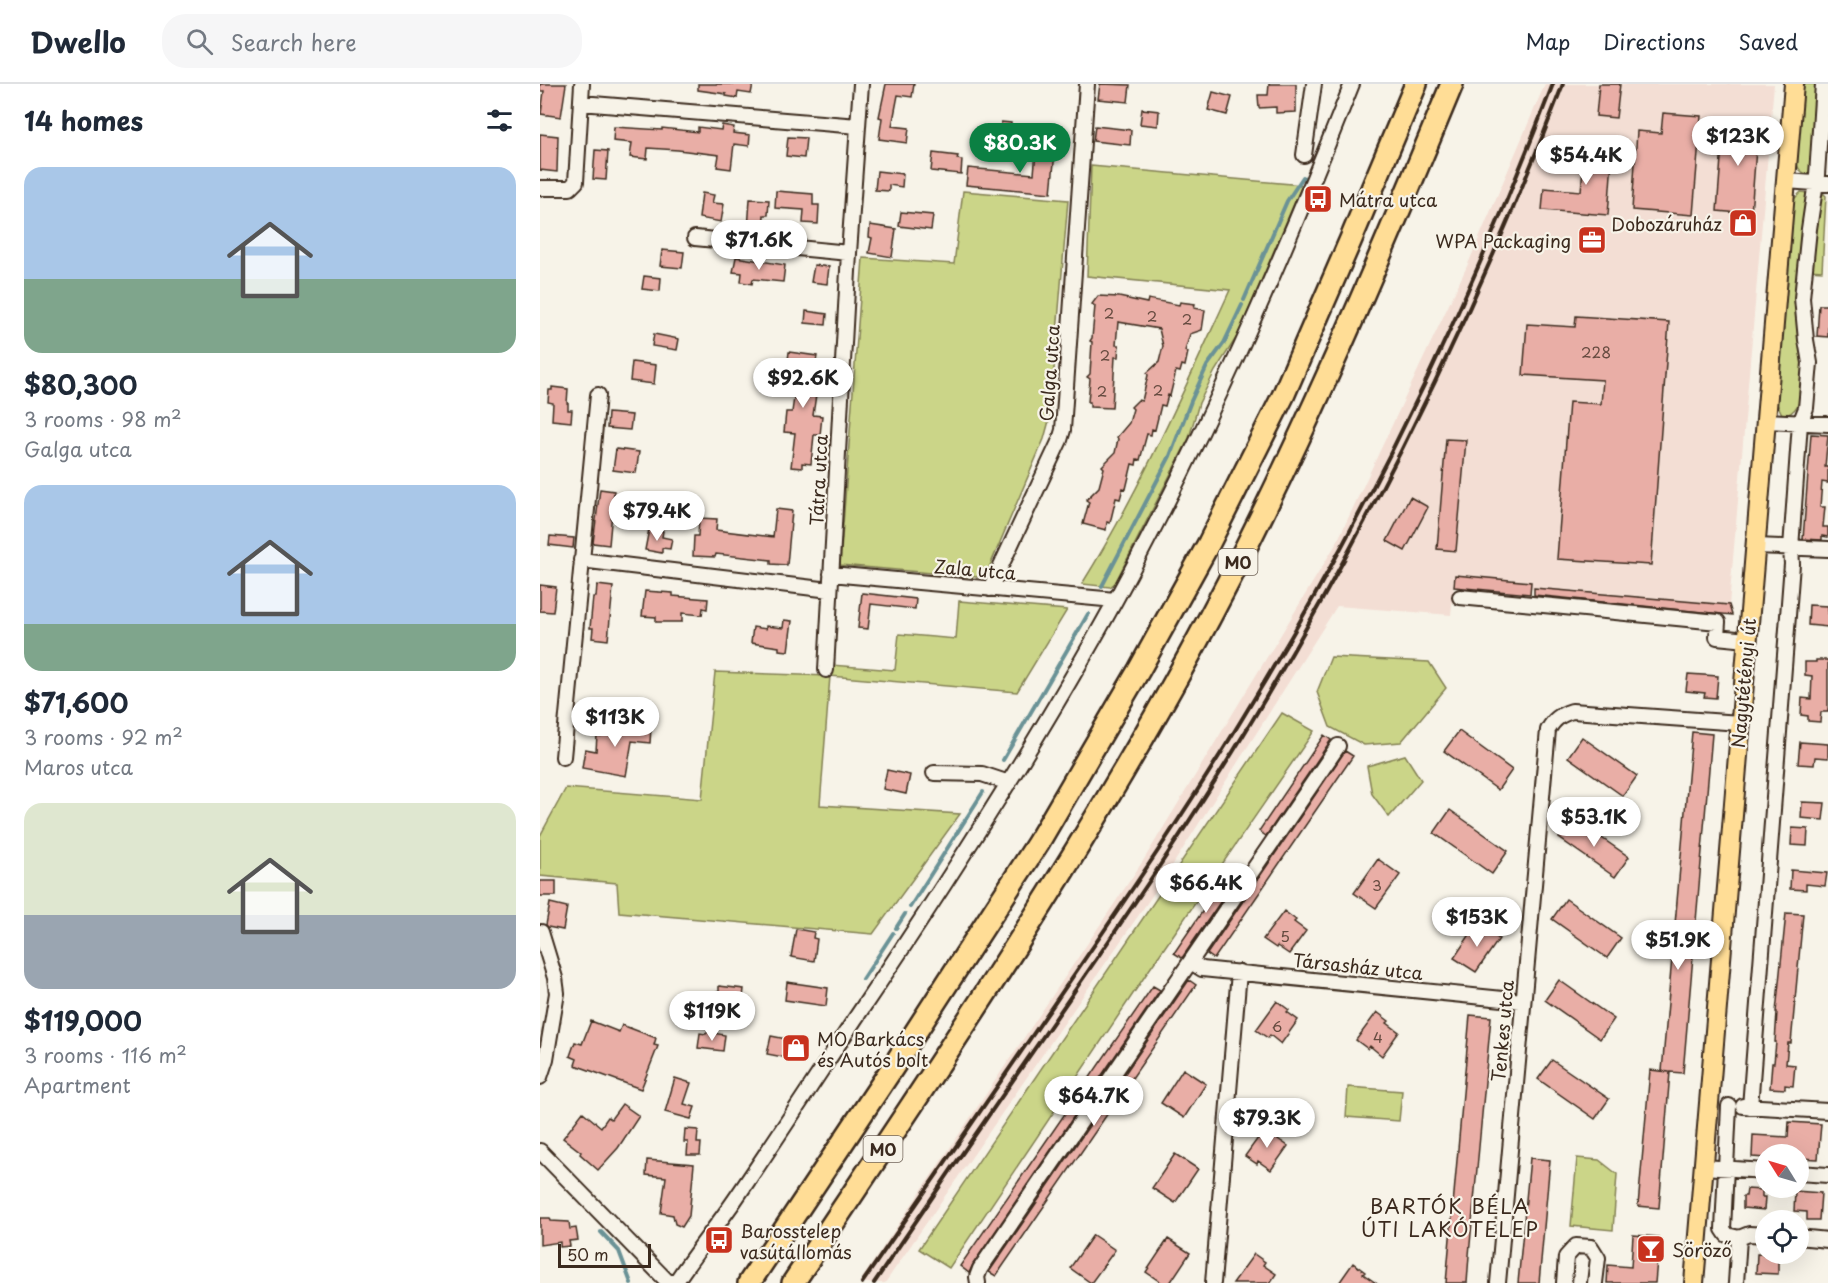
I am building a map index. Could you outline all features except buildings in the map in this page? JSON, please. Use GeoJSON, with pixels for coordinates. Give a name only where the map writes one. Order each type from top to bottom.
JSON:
{"type":"FeatureCollection","features":[{"type":"Feature","properties":{"kind":"highway","name":"M0"},"geometry":{"type":"LineString","coordinates":[[749,1283],[893,1067],[1032,852],[1139,670],[1214,533],[1282,396],[1416,84]]}},
{"type":"Feature","properties":{"kind":"highway","name":"M0"},"geometry":{"type":"LineString","coordinates":[[792,1283],[955,1041],[1038,911],[1113,789],[1192,651],[1278,483],[1320,392],[1384,248],[1452,84]]}},
{"type":"Feature","properties":{"kind":"highway"},"geometry":{"type":"LineString","coordinates":[[738,1283],[779,1238]]}},
{"type":"Feature","properties":{"kind":"main road","name":"Nagytétényi út"},"geometry":{"type":"LineString","coordinates":[[1694,1283],[1794,84]]}},
{"type":"Feature","properties":{"kind":"street"},"geometry":{"type":"LineString","coordinates":[[540,188],[570,188],[576,182],[582,84]]}},
{"type":"Feature","properties":{"kind":"street","name":"Tátra utca"},"geometry":{"type":"LineString","coordinates":[[830,590],[861,84]]}},
{"type":"Feature","properties":{"kind":"street","name":"Galga utca"},"geometry":{"type":"LineString","coordinates":[[990,589],[1063,430],[1087,84]]}},
{"type":"Feature","properties":{"kind":"street"},"geometry":{"type":"LineString","coordinates":[[1304,155],[1314,84]]}},
{"type":"Feature","properties":{"kind":"street"},"geometry":{"type":"LineString","coordinates":[[675,1283],[736,1198],[931,906],[1009,783],[1115,600],[1174,488],[1240,350],[1352,84]]}},
{"type":"Feature","properties":{"kind":"street"},"geometry":{"type":"LineString","coordinates":[[1750,1107],[1792,564],[1791,548],[1800,423],[1806,408],[1810,363],[1802,298],[1809,230],[1822,184],[1823,84]]}},
{"type":"Feature","properties":{"kind":"street"},"geometry":{"type":"LineString","coordinates":[[581,103],[858,126]]}},
{"type":"Feature","properties":{"kind":"street"},"geometry":{"type":"LineString","coordinates":[[1786,181],[1822,184]]}},
{"type":"Feature","properties":{"kind":"street"},"geometry":{"type":"LineString","coordinates":[[695,238],[849,253]]}},
{"type":"Feature","properties":{"kind":"street"},"geometry":{"type":"LineString","coordinates":[[563,758],[598,396]]}},
{"type":"Feature","properties":{"kind":"street"},"geometry":{"type":"LineString","coordinates":[[1766,421],[1828,424]]}},
{"type":"Feature","properties":{"kind":"street"},"geometry":{"type":"LineString","coordinates":[[1756,546],[1828,549]]}},
{"type":"Feature","properties":{"kind":"street"},"geometry":{"type":"LineString","coordinates":[[581,560],[830,590],[826,670]]}},
{"type":"Feature","properties":{"kind":"street","name":"Zala utca"},"geometry":{"type":"LineString","coordinates":[[831,574],[1115,600]]}},
{"type":"Feature","properties":{"kind":"street"},"geometry":{"type":"LineString","coordinates":[[1460,597],[1718,622],[1717,638],[1747,640]]}},
{"type":"Feature","properties":{"kind":"street","name":"Tenkes utca"},"geometry":{"type":"LineString","coordinates":[[1498,1283],[1548,730],[1561,714],[1572,711],[1740,723]]}},
{"type":"Feature","properties":{"kind":"street"},"geometry":{"type":"LineString","coordinates":[[978,1283],[977,1277],[980,1269],[1338,746]]}},
{"type":"Feature","properties":{"kind":"street"},"geometry":{"type":"LineString","coordinates":[[934,772],[982,774],[1009,783]]}},
{"type":"Feature","properties":{"kind":"street"},"geometry":{"type":"LineString","coordinates":[[540,1077],[546,1059],[557,993],[555,978],[541,932]]}},
{"type":"Feature","properties":{"kind":"street","name":"Társasház utca"},"geometry":{"type":"LineString","coordinates":[[1191,962],[1202,969],[1523,1001]]}},
{"type":"Feature","properties":{"kind":"street"},"geometry":{"type":"LineString","coordinates":[[1213,1283],[1239,972]]}},
{"type":"Feature","properties":{"kind":"street"},"geometry":{"type":"LineString","coordinates":[[1708,1105],[1828,1111]]}},
{"type":"Feature","properties":{"kind":"street"},"geometry":{"type":"LineString","coordinates":[[1729,1106],[1723,1229],[1727,1235],[1739,1238],[1755,1234]]}},
{"type":"Feature","properties":{"kind":"street"},"geometry":{"type":"LineString","coordinates":[[540,1151],[669,1283]]}},
{"type":"Feature","properties":{"kind":"street"},"geometry":{"type":"LineString","coordinates":[[1703,1167],[1755,1170]]}},
{"type":"Feature","properties":{"kind":"street"},"geometry":{"type":"LineString","coordinates":[[1809,1174],[1828,1175]]}},
{"type":"Feature","properties":{"kind":"street"},"geometry":{"type":"LineString","coordinates":[[1736,1283],[1739,1238]]}},
{"type":"Feature","properties":{"kind":"street"},"geometry":{"type":"LineString","coordinates":[[1809,1239],[1828,1240]]}},
{"type":"Feature","properties":{"kind":"street"},"geometry":{"type":"LineString","coordinates":[[1564,1283],[1566,1257],[1576,1246],[1591,1247],[1598,1258],[1595,1283]]}},
{"type":"Feature","properties":{"kind":"shaded area"},"geometry":{"type":"Polygon","coordinates":[[[1545,84],[1774,84],[1729,605],[1531,588],[1531,582],[1455,575],[1451,615],[1337,606],[1165,877],[885,1283],[859,1283],[1143,861],[1336,544],[1468,264],[1545,84]]]}},
{"type":"Feature","properties":{"kind":"green space"},"geometry":{"type":"Polygon","coordinates":[[[1802,84],[1817,84],[1811,175],[1800,170],[1795,159],[1802,84]]]}},
{"type":"Feature","properties":{"kind":"green space"},"geometry":{"type":"Polygon","coordinates":[[[1091,166],[1302,185],[1238,335],[1215,371],[1199,403],[1189,438],[1115,583],[1110,587],[1082,584],[1142,476],[1230,290],[1087,276],[1091,166]]]}},
{"type":"Feature","properties":{"kind":"green space"},"geometry":{"type":"Polygon","coordinates":[[[963,191],[1068,200],[1050,417],[1044,439],[989,568],[983,576],[840,565],[863,258],[954,264],[963,191]]]}},
{"type":"Feature","properties":{"kind":"green space"},"geometry":{"type":"Polygon","coordinates":[[[1801,192],[1807,193],[1810,198],[1805,376],[1799,403],[1787,415],[1782,414],[1777,404],[1793,200],[1801,192]]]}},
{"type":"Feature","properties":{"kind":"green space"},"geometry":{"type":"Polygon","coordinates":[[[1818,194],[1826,196],[1822,271],[1809,270],[1818,194]]]}},
{"type":"Feature","properties":{"kind":"green space"},"geometry":{"type":"Polygon","coordinates":[[[959,601],[1067,610],[1017,692],[830,676],[831,665],[895,670],[899,634],[956,639],[959,601]]]}},
{"type":"Feature","properties":{"kind":"green space"},"geometry":{"type":"Polygon","coordinates":[[[1331,657],[1429,662],[1446,688],[1401,742],[1364,745],[1330,727],[1317,692],[1331,657]]]}},
{"type":"Feature","properties":{"kind":"green space"},"geometry":{"type":"Polygon","coordinates":[[[715,672],[830,676],[820,805],[960,814],[873,934],[619,912],[617,883],[540,876],[540,836],[566,788],[702,799],[715,672]]]}},
{"type":"Feature","properties":{"kind":"green space"},"geometry":{"type":"Polygon","coordinates":[[[1282,713],[1314,731],[1149,970],[949,1268],[919,1249],[1282,713]]]}},
{"type":"Feature","properties":{"kind":"green space"},"geometry":{"type":"Polygon","coordinates":[[[1405,755],[1421,780],[1389,817],[1372,794],[1367,766],[1405,755]]]}},
{"type":"Feature","properties":{"kind":"green space"},"geometry":{"type":"Polygon","coordinates":[[[1348,1087],[1402,1091],[1399,1121],[1346,1117],[1348,1087]]]}},
{"type":"Feature","properties":{"kind":"green space"},"geometry":{"type":"Polygon","coordinates":[[[1577,1158],[1599,1160],[1617,1174],[1613,1230],[1571,1226],[1577,1158]]]}},
{"type":"Feature","properties":{"kind":"waterway"},"geometry":{"type":"LineString","coordinates":[[1244,300],[1287,201],[1303,177]]}},
{"type":"Feature","properties":{"kind":"waterway"},"geometry":{"type":"LineString","coordinates":[[1102,586],[1170,456],[1207,366],[1224,343],[1242,305]]}},
{"type":"Feature","properties":{"kind":"waterway"},"geometry":{"type":"LineString","coordinates":[[1003,760],[1088,614]]}},
{"type":"Feature","properties":{"kind":"waterway"},"geometry":{"type":"LineString","coordinates":[[910,907],[983,792]]}},
{"type":"Feature","properties":{"kind":"waterway"},"geometry":{"type":"LineString","coordinates":[[896,928],[905,914]]}},
{"type":"Feature","properties":{"kind":"waterway"},"geometry":{"type":"LineString","coordinates":[[863,979],[893,933]]}},
{"type":"Feature","properties":{"kind":"waterway"},"geometry":{"type":"LineString","coordinates":[[601,1232],[619,1251],[631,1283]]}},
{"type":"Feature","properties":{"kind":"railway"},"geometry":{"type":"LineString","coordinates":[[862,1283],[1156,854],[1228,742],[1295,630],[1378,478],[1453,323],[1553,84]]}},
{"type":"Feature","properties":{"kind":"railway"},"geometry":{"type":"LineString","coordinates":[[874,1283],[1169,852],[1240,741],[1305,629],[1387,478],[1463,322],[1498,244],[1563,84]]}},
{"type":"Feature","properties":{"kind":"place","name":"Mátra utca"},"geometry":{"type":"Point","coordinates":[1318,199]}},
{"type":"Feature","properties":{"kind":"place","name":"Dobozáruház"},"geometry":{"type":"Point","coordinates":[1743,223]}},
{"type":"Feature","properties":{"kind":"place","name":"WPA Packaging"},"geometry":{"type":"Point","coordinates":[1592,240]}},
{"type":"Feature","properties":{"kind":"place","name":"M0 Barkács és Autós bolt"},"geometry":{"type":"Point","coordinates":[796,1048]}},
{"type":"Feature","properties":{"kind":"place","name":"Barosstelep vasútállomás"},"geometry":{"type":"Point","coordinates":[719,1240]}},
{"type":"Feature","properties":{"kind":"place","name":"Söröző"},"geometry":{"type":"Point","coordinates":[1651,1249]}},
{"type":"Feature","properties":{"kind":"district","name":"BARTÓK BÉLA ÚTI LAKÓTELEP"},"geometry":{"type":"Point","coordinates":[1450,1218]}}]}
